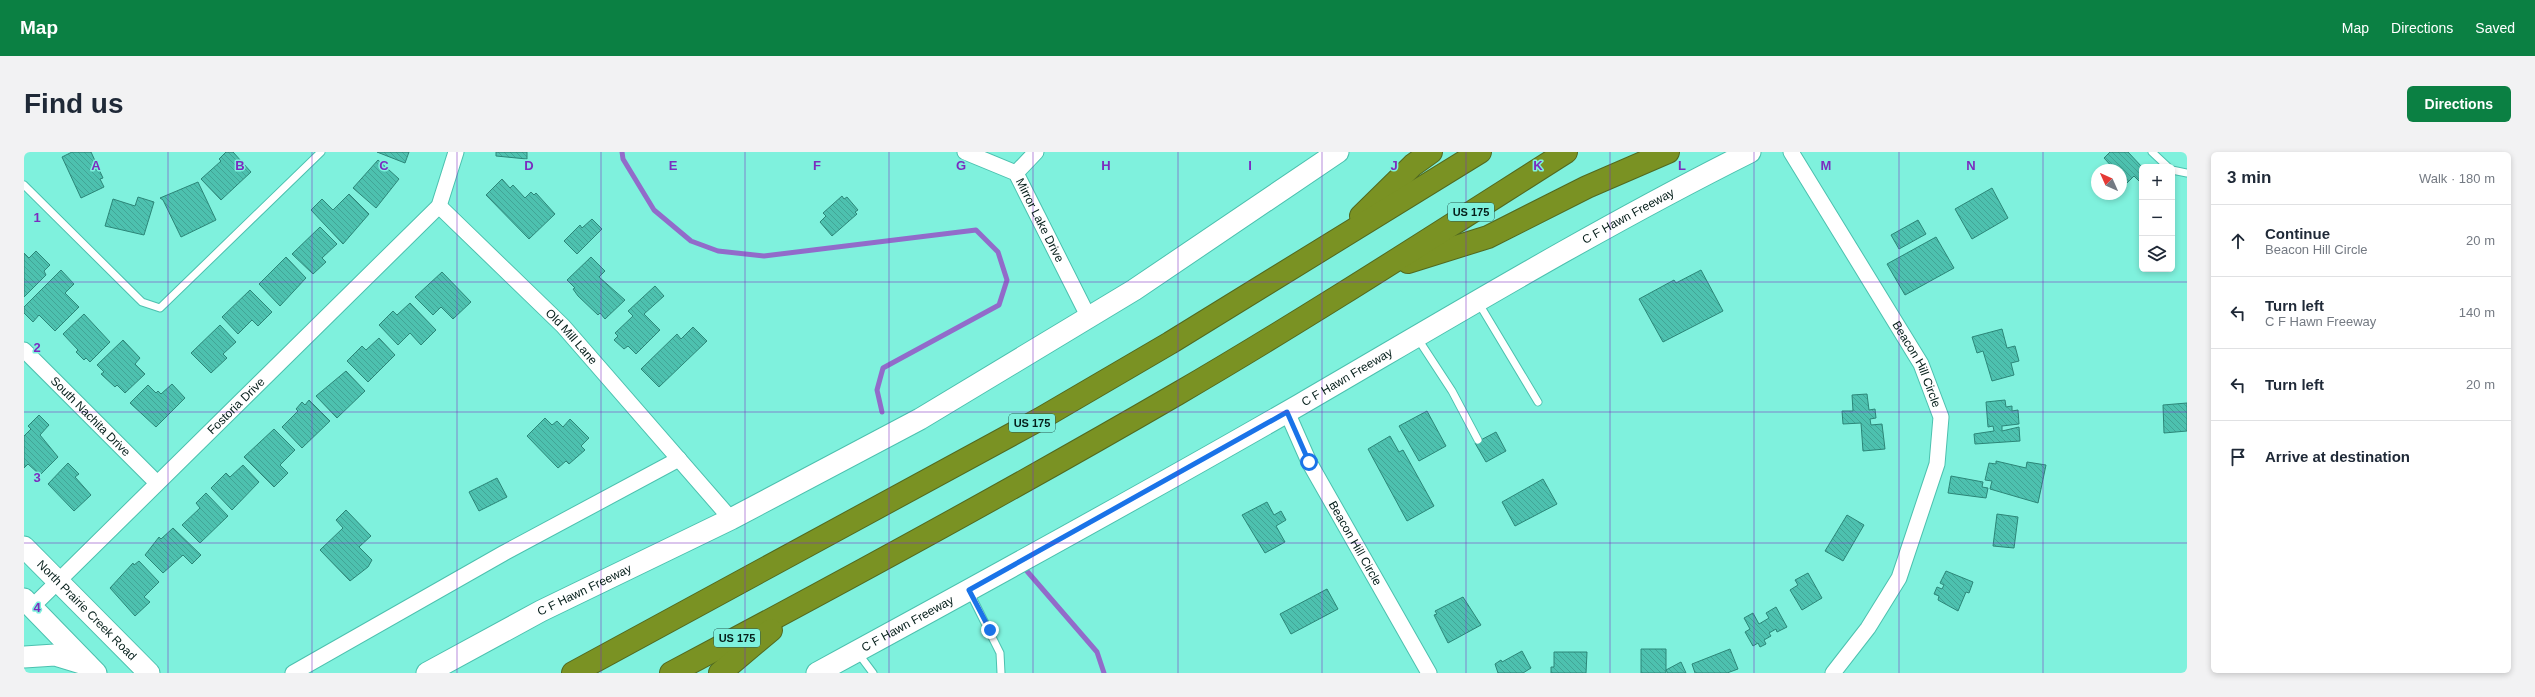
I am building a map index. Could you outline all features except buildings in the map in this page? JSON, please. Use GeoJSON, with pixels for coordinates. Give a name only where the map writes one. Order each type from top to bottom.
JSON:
{"type":"FeatureCollection","features":[{"type":"Feature","properties":{"kind":"highway"},"geometry":{"type":"LineString","coordinates":[[1328,247],[1413,165],[1431,152]]}},
{"type":"Feature","properties":{"kind":"highway","name":"US 175"},"geometry":{"type":"LineString","coordinates":[[573,673],[1040,419],[1328,247],[1480,152]]}},
{"type":"Feature","properties":{"kind":"highway","name":"US 175"},"geometry":{"type":"LineString","coordinates":[[671,673],[804,602],[1070,455],[1377,272],[1566,152]]}},
{"type":"Feature","properties":{"kind":"highway"},"geometry":{"type":"LineString","coordinates":[[1377,272],[1488,237],[1588,187],[1668,152]]}},
{"type":"Feature","properties":{"kind":"highway"},"geometry":{"type":"LineString","coordinates":[[720,673],[804,602]]}},
{"type":"Feature","properties":{"kind":"main road","name":"C F Hawn Freeway"},"geometry":{"type":"LineString","coordinates":[[427,673],[541,611],[731,519],[920,419],[1088,316],[1134,290],[1338,152]]}},
{"type":"Feature","properties":{"kind":"main road","name":"C F Hawn Freeway"},"geometry":{"type":"LineString","coordinates":[[818,673],[1287,412],[1652,201],[1750,152]]}},
{"type":"Feature","properties":{"kind":"main road","name":"North Prairie Creek Road"},"geometry":{"type":"LineString","coordinates":[[24,547],[149,673]]}},
{"type":"Feature","properties":{"kind":"main road"},"geometry":{"type":"LineString","coordinates":[[26,610],[92,669]]}},
{"type":"Feature","properties":{"kind":"main road"},"geometry":{"type":"LineString","coordinates":[[24,657],[55,655],[92,669]]}},
{"type":"Feature","properties":{"kind":"street"},"geometry":{"type":"LineString","coordinates":[[439,206],[456,152]]}},
{"type":"Feature","properties":{"kind":"street","name":"Mirror Lake Drive"},"geometry":{"type":"LineString","coordinates":[[965,152],[1016,173],[1088,316]]}},
{"type":"Feature","properties":{"kind":"street"},"geometry":{"type":"LineString","coordinates":[[1016,173],[1036,152]]}},
{"type":"Feature","properties":{"kind":"street","name":"Beacon Hill Circle"},"geometry":{"type":"LineString","coordinates":[[1791,152],[1921,364],[1941,417],[1937,464],[1899,578],[1868,628],[1833,673]]}},
{"type":"Feature","properties":{"kind":"street","name":"Old Mill Lane"},"geometry":{"type":"LineString","coordinates":[[439,206],[563,326],[731,519]]}},
{"type":"Feature","properties":{"kind":"street","name":"Fostoria Drive"},"geometry":{"type":"LineString","coordinates":[[26,610],[58,582],[439,206]]}},
{"type":"Feature","properties":{"kind":"street","name":"South Nachita Drive"},"geometry":{"type":"LineString","coordinates":[[24,350],[157,483]]}},
{"type":"Feature","properties":{"kind":"street","name":"Beacon Hill Circle"},"geometry":{"type":"LineString","coordinates":[[1287,412],[1309,462],[1429,673]]}},
{"type":"Feature","properties":{"kind":"street"},"geometry":{"type":"LineString","coordinates":[[293,673],[504,553],[679,459]]}},
{"type":"Feature","properties":{"kind":"lane"},"geometry":{"type":"LineString","coordinates":[[24,185],[142,302],[160,308],[321,152]]}},
{"type":"Feature","properties":{"kind":"lane"},"geometry":{"type":"LineString","coordinates":[[2152,152],[2165,164]]}},
{"type":"Feature","properties":{"kind":"lane"},"geometry":{"type":"LineString","coordinates":[[2175,171],[2187,173]]}},
{"type":"Feature","properties":{"kind":"lane"},"geometry":{"type":"LineString","coordinates":[[1478,302],[1538,402]]}},
{"type":"Feature","properties":{"kind":"lane"},"geometry":{"type":"LineString","coordinates":[[1417,337],[1452,391],[1478,440]]}},
{"type":"Feature","properties":{"kind":"lane"},"geometry":{"type":"LineString","coordinates":[[969,590],[1000,653],[1001,673]]}},
{"type":"Feature","properties":{"kind":"lane"},"geometry":{"type":"LineString","coordinates":[[857,652],[874,673]]}},
{"type":"Feature","properties":{"kind":"waterway"},"geometry":{"type":"LineString","coordinates":[[622,152],[623,159],[654,210],[691,241],[718,251],[764,256],[976,230],[998,252],[1007,280],[999,305],[883,368],[877,390],[882,412]]}},
{"type":"Feature","properties":{"kind":"waterway"},"geometry":{"type":"LineString","coordinates":[[1026,570],[1097,652],[1104,673]]}},
{"type":"Feature","properties":{"kind":"route"},"geometry":{"type":"LineString","coordinates":[[990,630],[969,590],[1287,412],[1309,462]]}}]}
